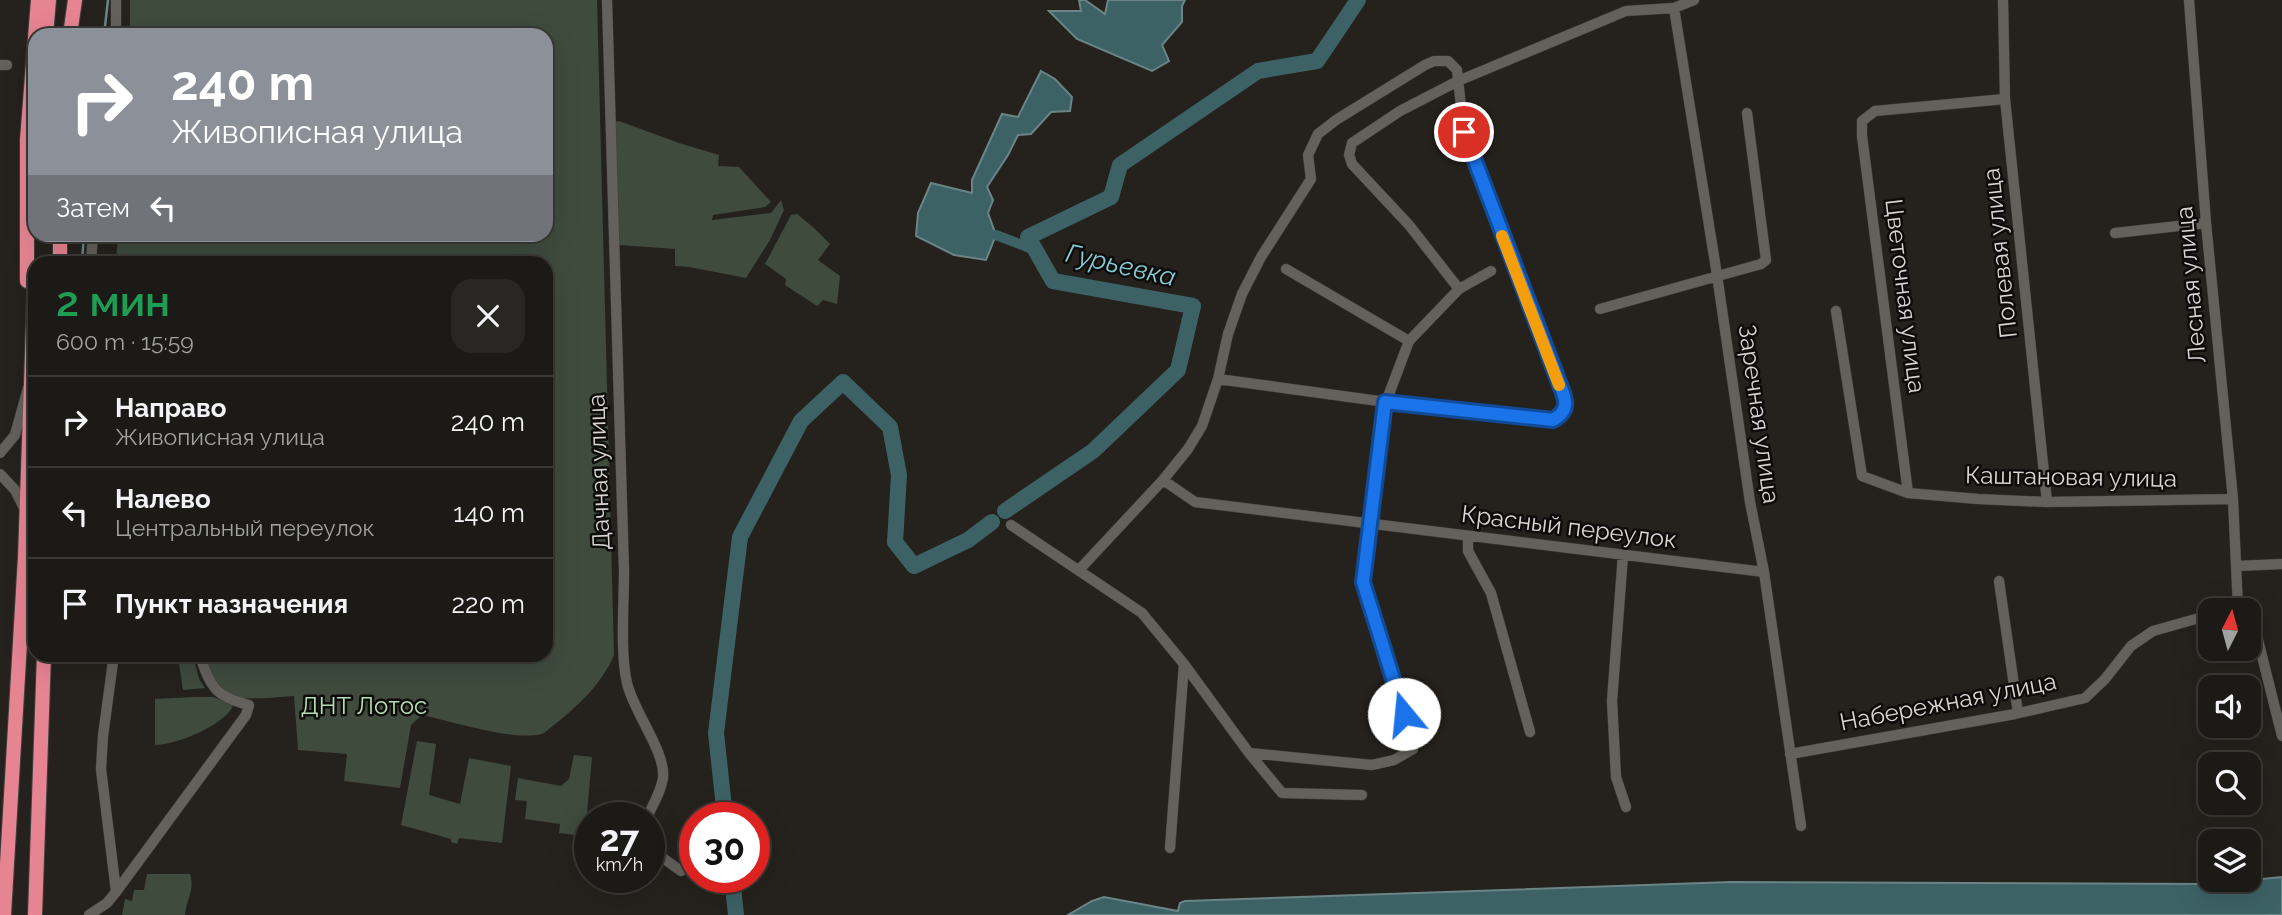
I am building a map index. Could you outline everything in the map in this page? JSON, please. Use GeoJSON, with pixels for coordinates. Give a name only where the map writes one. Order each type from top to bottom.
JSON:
{"type":"FeatureCollection","features":[{"type":"Feature","properties":{"kind":"highway"},"geometry":{"type":"LineString","coordinates":[[35,28],[38,0]]}},
{"type":"Feature","properties":{"kind":"highway"},"geometry":{"type":"LineString","coordinates":[[47,28],[49,0]]}},
{"type":"Feature","properties":{"kind":"highway"},"geometry":{"type":"LineString","coordinates":[[71,28],[75,0]]}},
{"type":"Feature","properties":{"kind":"highway"},"geometry":{"type":"LineString","coordinates":[[28,153],[28,275]]}},
{"type":"Feature","properties":{"kind":"highway"},"geometry":{"type":"LineString","coordinates":[[4,915],[28,469]]}},
{"type":"Feature","properties":{"kind":"highway"},"geometry":{"type":"LineString","coordinates":[[35,915],[44,662]]}},
{"type":"Feature","properties":{"kind":"street"},"geometry":{"type":"LineString","coordinates":[[116,0],[116,28]]}},
{"type":"Feature","properties":{"kind":"street","name":"Дачная улица"},"geometry":{"type":"LineString","coordinates":[[607,0],[624,571],[624,663],[634,704],[660,757],[663,769],[659,793],[654,802]]}},
{"type":"Feature","properties":{"kind":"street"},"geometry":{"type":"LineString","coordinates":[[1459,289],[1409,225],[1352,164],[1349,155],[1352,143],[1399,111],[1458,81],[1626,11],[1674,8],[1694,0]]}},
{"type":"Feature","properties":{"kind":"street","name":"Полевая улица"},"geometry":{"type":"LineString","coordinates":[[2003,0],[2006,99],[2047,502]]}},
{"type":"Feature","properties":{"kind":"street","name":"Лесная улица"},"geometry":{"type":"LineString","coordinates":[[2189,0],[2237,566]]}},
{"type":"Feature","properties":{"kind":"street","name":"Заречная улица"},"geometry":{"type":"LineString","coordinates":[[1674,8],[1750,502],[1764,572],[1801,825]]}},
{"type":"Feature","properties":{"kind":"street"},"geometry":{"type":"LineString","coordinates":[[1079,570],[1163,480],[1188,449],[1202,426],[1242,294],[1261,257],[1311,179],[1308,155],[1318,134],[1335,120],[1434,61],[1448,61],[1453,64],[1457,69],[1464,132],[1565,401],[1566,408],[1562,415],[1553,420],[1385,402],[1218,379]]}},
{"type":"Feature","properties":{"kind":"street","name":"Цветочная улица"},"geometry":{"type":"LineString","coordinates":[[1908,493],[1862,121],[1875,111],[2006,99]]}},
{"type":"Feature","properties":{"kind":"street"},"geometry":{"type":"LineString","coordinates":[[1600,309],[1761,264],[1766,260],[1747,113]]}},
{"type":"Feature","properties":{"kind":"street"},"geometry":{"type":"LineString","coordinates":[[2115,233],[2206,223]]}},
{"type":"Feature","properties":{"kind":"street"},"geometry":{"type":"LineString","coordinates":[[1286,269],[1409,341]]}},
{"type":"Feature","properties":{"kind":"street"},"geometry":{"type":"LineString","coordinates":[[1249,753],[1372,765],[1395,760],[1413,749],[1413,740],[1363,582],[1385,402],[1409,341],[1459,289],[1491,271]]}},
{"type":"Feature","properties":{"kind":"street","name":"Каштановая улица"},"geometry":{"type":"LineString","coordinates":[[1836,311],[1861,476],[1908,493],[1978,499],[2047,502],[2233,499]]}},
{"type":"Feature","properties":{"kind":"street"},"geometry":{"type":"LineString","coordinates":[[0,453],[15,435],[28,387]]}},
{"type":"Feature","properties":{"kind":"street"},"geometry":{"type":"LineString","coordinates":[[0,474],[15,490],[27,514]]}},
{"type":"Feature","properties":{"kind":"street","name":"Красный переулок"},"geometry":{"type":"LineString","coordinates":[[1163,480],[1195,502],[1764,572]]}},
{"type":"Feature","properties":{"kind":"street"},"geometry":{"type":"LineString","coordinates":[[1011,525],[1142,613],[1282,793],[1362,795]]}},
{"type":"Feature","properties":{"kind":"street"},"geometry":{"type":"LineString","coordinates":[[1468,536],[1468,551],[1490,593],[1530,732]]}},
{"type":"Feature","properties":{"kind":"street"},"geometry":{"type":"LineString","coordinates":[[1623,555],[1612,701],[1616,777],[1626,807]]}},
{"type":"Feature","properties":{"kind":"street"},"geometry":{"type":"LineString","coordinates":[[2238,598],[2237,566],[2282,564]]}},
{"type":"Feature","properties":{"kind":"street"},"geometry":{"type":"LineString","coordinates":[[1999,581],[2018,713]]}},
{"type":"Feature","properties":{"kind":"street","name":"Набережная улица"},"geometry":{"type":"LineString","coordinates":[[1790,754],[2018,713],[2085,698],[2105,679],[2131,646],[2153,631],[2198,618]]}},
{"type":"Feature","properties":{"kind":"street"},"geometry":{"type":"LineString","coordinates":[[2261,652],[2282,736]]}},
{"type":"Feature","properties":{"kind":"street"},"geometry":{"type":"LineString","coordinates":[[113,662],[101,755],[116,892]]}},
{"type":"Feature","properties":{"kind":"street"},"geometry":{"type":"LineString","coordinates":[[89,915],[107,904],[241,723],[248,705],[211,687],[202,662]]}},
{"type":"Feature","properties":{"kind":"street"},"geometry":{"type":"LineString","coordinates":[[1170,848],[1184,664]]}},
{"type":"Feature","properties":{"kind":"green space","name":"ДНТ Лотос"},"geometry":{"type":"Polygon","coordinates":[[[130,0],[597,0],[614,655],[593,688],[575,708],[544,733],[502,733],[422,715],[411,725],[400,788],[344,781],[347,754],[298,750],[294,696],[254,698],[224,694],[216,687],[205,662],[553,662],[553,256],[116,256],[117,242],[553,242],[553,28],[130,28],[130,0]]]}},
{"type":"Feature","properties":{"kind":"green space"},"geometry":{"type":"Polygon","coordinates":[[[619,121],[719,155],[718,166],[739,167],[771,202],[765,207],[713,215],[712,220],[771,213],[781,200],[784,210],[770,240],[746,278],[675,266],[675,249],[619,245],[615,122],[619,121]]]}},
{"type":"Feature","properties":{"kind":"green space"},"geometry":{"type":"Polygon","coordinates":[[[797,214],[830,244],[818,260],[840,276],[837,304],[823,300],[817,306],[785,285],[786,279],[765,264],[791,215],[797,214]]]}},
{"type":"Feature","properties":{"kind":"green space"},"geometry":{"type":"Polygon","coordinates":[[[179,662],[195,662],[199,679],[205,688],[183,690],[179,662]]]}},
{"type":"Feature","properties":{"kind":"green space"},"geometry":{"type":"Polygon","coordinates":[[[214,697],[233,706],[220,720],[199,733],[175,742],[155,745],[155,699],[214,697]]]}},
{"type":"Feature","properties":{"kind":"green space"},"geometry":{"type":"Polygon","coordinates":[[[417,741],[436,744],[429,795],[460,804],[469,758],[511,766],[502,843],[459,838],[457,844],[451,842],[451,839],[401,825],[417,741]]]}},
{"type":"Feature","properties":{"kind":"green space"},"geometry":{"type":"Polygon","coordinates":[[[574,755],[592,757],[588,802],[574,802],[574,835],[559,833],[560,824],[525,819],[527,801],[515,800],[518,778],[561,786],[569,779],[574,755]]]}},
{"type":"Feature","properties":{"kind":"green space"},"geometry":{"type":"Polygon","coordinates":[[[147,874],[190,874],[191,890],[185,915],[122,915],[125,899],[132,901],[134,890],[144,890],[147,874]]]}},
{"type":"Feature","properties":{"kind":"water"},"geometry":{"type":"Polygon","coordinates":[[[1079,0],[1085,0],[1105,14],[1108,0],[1185,0],[1182,6],[1182,22],[1162,45],[1169,61],[1152,71],[1077,39],[1049,11],[1081,11],[1079,0]]]}},
{"type":"Feature","properties":{"kind":"water"},"geometry":{"type":"Polygon","coordinates":[[[1041,71],[1055,79],[1072,97],[1070,111],[1051,112],[1031,134],[1018,135],[987,187],[993,200],[988,213],[996,235],[986,260],[954,255],[916,236],[918,213],[931,183],[972,193],[972,180],[1002,114],[1018,117],[1041,71]]]}},
{"type":"Feature","properties":{"kind":"water"},"geometry":{"type":"Polygon","coordinates":[[[2282,877],[2282,915],[1068,915],[1104,897],[1178,911],[1180,903],[1185,901],[1731,882],[2198,884],[2198,892],[2261,892],[2261,879],[2282,877]]]}},
{"type":"Feature","properties":{"kind":"waterway"},"geometry":{"type":"LineString","coordinates":[[105,28],[108,0]]}},
{"type":"Feature","properties":{"kind":"waterway","name":"Гурьевка"},"geometry":{"type":"LineString","coordinates":[[1005,511],[1093,451],[1178,370],[1193,306],[1053,281],[1028,237],[1111,197],[1120,165],[1258,71],[1317,61],[1358,0]]}},
{"type":"Feature","properties":{"kind":"waterway"},"geometry":{"type":"LineString","coordinates":[[996,235],[1035,250]]}},
{"type":"Feature","properties":{"kind":"waterway"},"geometry":{"type":"LineString","coordinates":[[82,256],[83,242]]}},
{"type":"Feature","properties":{"kind":"waterway","name":"Гурьевка"},"geometry":{"type":"LineString","coordinates":[[723,802],[716,733],[740,537],[801,421],[843,382],[890,427],[899,475],[895,542],[914,566],[968,540],[992,522]]}},
{"type":"Feature","properties":{"kind":"waterway","name":"Гурьевка"},"geometry":{"type":"LineString","coordinates":[[734,893],[736,915]]}},
{"type":"Feature","properties":{"kind":"slow traffic"},"geometry":{"type":"LineString","coordinates":[[1502,236],[1559,385]]}},
{"type":"Feature","properties":{"kind":"route"},"geometry":{"type":"LineString","coordinates":[[1404,714],[1363,582],[1385,402],[1553,420],[1562,415],[1566,408],[1557,377],[1464,132]]}}]}
